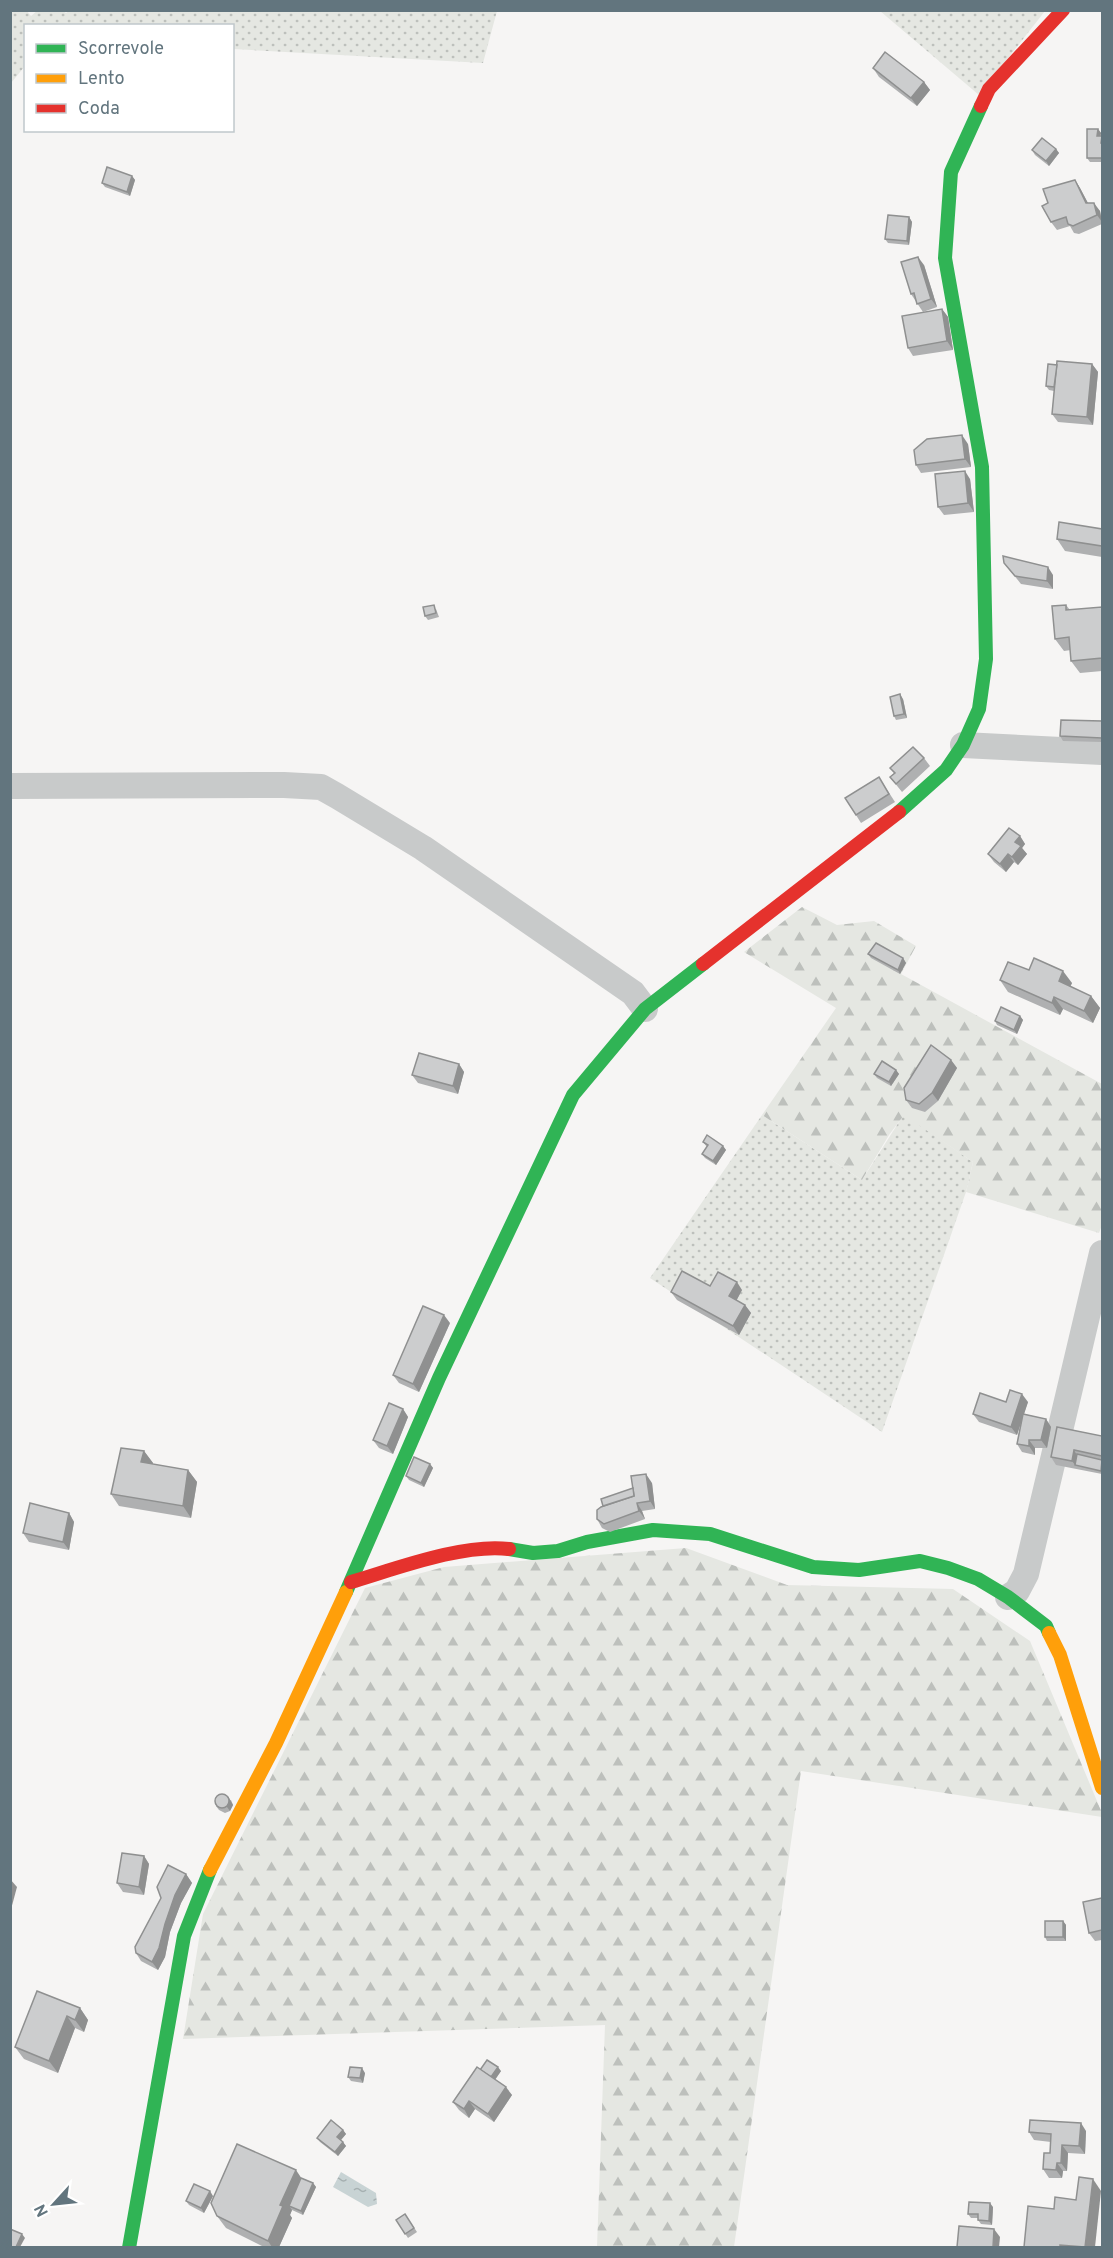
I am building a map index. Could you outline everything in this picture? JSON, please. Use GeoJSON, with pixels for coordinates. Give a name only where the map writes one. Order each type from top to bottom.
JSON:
{"type":"FeatureCollection","features":[{"type":"Feature","properties":{"kind":"main road"},"geometry":{"type":"LineString","coordinates":[[129,2247],[184,1936],[204,1882],[276,1743],[351,1582],[439,1378],[573,1095],[645,1009],[914,800],[946,770],[963,745],[979,709],[986,659],[982,467],[945,258],[951,172],[989,89],[1063,10]]}},
{"type":"Feature","properties":{"kind":"main road"},"geometry":{"type":"LineString","coordinates":[[351,1582],[439,1557],[492,1547],[533,1553],[558,1551],[587,1542],[653,1530],[710,1534],[813,1567],[859,1570],[920,1561],[948,1568],[978,1579],[1008,1597],[1046,1626],[1060,1655],[1102,1788]]}},
{"type":"Feature","properties":{"kind":"street"},"geometry":{"type":"LineString","coordinates":[[963,745],[1102,752]]}},
{"type":"Feature","properties":{"kind":"street"},"geometry":{"type":"LineString","coordinates":[[10,786],[284,785],[321,787],[423,848],[633,993],[645,1009]]}},
{"type":"Feature","properties":{"kind":"street"},"geometry":{"type":"LineString","coordinates":[[1008,1597],[1017,1591],[1026,1574],[1102,1253]]}},
{"type":"Feature","properties":{"kind":"green space"},"geometry":{"type":"Polygon","coordinates":[[[38,10],[66,13],[70,10],[497,11],[483,63],[234,49],[234,24],[24,24],[24,67],[11,83],[11,11],[27,11],[31,16],[38,10]]]}},
{"type":"Feature","properties":{"kind":"green space"},"geometry":{"type":"Polygon","coordinates":[[[880,11],[1045,11],[979,95],[880,11]]]}},
{"type":"Feature","properties":{"kind":"green space"},"geometry":{"type":"Polygon","coordinates":[[[802,907],[837,925],[874,921],[916,946],[901,974],[1102,1084],[1102,1225],[1099,1233],[966,1192],[973,1162],[904,1115],[862,1180],[762,1115],[836,1008],[744,952],[802,907]]]}},
{"type":"Feature","properties":{"kind":"green space"},"geometry":{"type":"Polygon","coordinates":[[[904,1114],[973,1162],[966,1192],[882,1432],[650,1278],[762,1115],[862,1180],[904,1114]]]}},
{"type":"Feature","properties":{"kind":"green space"},"geometry":{"type":"Polygon","coordinates":[[[686,1548],[787,1585],[953,1589],[1030,1641],[1102,1817],[801,1771],[734,2247],[597,2247],[605,2025],[183,2039],[203,1914],[365,1588],[444,1567],[686,1548]]]}},
{"type":"Feature","properties":{"kind":"water"},"geometry":{"type":"Polygon","coordinates":[[[341,2172],[376,2193],[377,2204],[368,2207],[333,2187],[341,2172]]]}},
{"type":"Feature","properties":{"kind":"building"},"geometry":{"type":"Polygon","coordinates":[[[885,52],[924,82],[911,98],[873,68],[885,52]]]}},
{"type":"Feature","properties":{"kind":"building"},"geometry":{"type":"Polygon","coordinates":[[[1087,129],[1098,129],[1097,136],[1102,136],[1102,158],[1087,158],[1087,129]]]}},
{"type":"Feature","properties":{"kind":"building"},"geometry":{"type":"Polygon","coordinates":[[[1042,138],[1056,149],[1046,161],[1032,150],[1042,138]]]}},
{"type":"Feature","properties":{"kind":"building"},"geometry":{"type":"Polygon","coordinates":[[[107,167],[132,176],[127,192],[102,183],[107,167]]]}},
{"type":"Feature","properties":{"kind":"building"},"geometry":{"type":"Polygon","coordinates":[[[1075,180],[1086,203],[1094,203],[1097,215],[1073,226],[1068,224],[1066,217],[1051,222],[1042,206],[1048,203],[1043,189],[1075,180]]]}},
{"type":"Feature","properties":{"kind":"building"},"geometry":{"type":"Polygon","coordinates":[[[888,215],[909,217],[907,241],[885,239],[888,215]]]}},
{"type":"Feature","properties":{"kind":"building"},"geometry":{"type":"Polygon","coordinates":[[[918,257],[931,299],[917,304],[914,293],[911,294],[901,262],[918,257]]]}},
{"type":"Feature","properties":{"kind":"building"},"geometry":{"type":"Polygon","coordinates":[[[942,309],[947,341],[908,348],[902,316],[942,309]]]}},
{"type":"Feature","properties":{"kind":"building"},"geometry":{"type":"Polygon","coordinates":[[[1057,361],[1092,364],[1087,417],[1052,414],[1057,361]]]}},
{"type":"Feature","properties":{"kind":"building"},"geometry":{"type":"Polygon","coordinates":[[[1048,364],[1057,365],[1054,387],[1046,386],[1048,364]]]}},
{"type":"Feature","properties":{"kind":"building"},"geometry":{"type":"Polygon","coordinates":[[[962,435],[965,459],[916,465],[914,450],[927,439],[962,435]]]}},
{"type":"Feature","properties":{"kind":"building"},"geometry":{"type":"Polygon","coordinates":[[[965,471],[968,503],[938,507],[935,474],[965,471]]]}},
{"type":"Feature","properties":{"kind":"building"},"geometry":{"type":"Polygon","coordinates":[[[1059,522],[1102,529],[1102,546],[1057,539],[1059,522]]]}},
{"type":"Feature","properties":{"kind":"building"},"geometry":{"type":"Polygon","coordinates":[[[1003,556],[1048,567],[1047,581],[1015,576],[1004,563],[1003,556]]]}},
{"type":"Feature","properties":{"kind":"building"},"geometry":{"type":"Polygon","coordinates":[[[434,605],[436,613],[425,616],[423,607],[434,605]]]}},
{"type":"Feature","properties":{"kind":"building"},"geometry":{"type":"Polygon","coordinates":[[[1066,605],[1066,610],[1102,607],[1102,658],[1071,661],[1069,637],[1055,639],[1052,606],[1066,605]]]}},
{"type":"Feature","properties":{"kind":"building"},"geometry":{"type":"Polygon","coordinates":[[[900,694],[904,714],[894,716],[890,697],[900,694]]]}},
{"type":"Feature","properties":{"kind":"building"},"geometry":{"type":"Polygon","coordinates":[[[1061,720],[1102,721],[1102,738],[1060,736],[1061,720]]]}},
{"type":"Feature","properties":{"kind":"building"},"geometry":{"type":"Polygon","coordinates":[[[913,747],[924,758],[896,784],[890,777],[895,773],[890,768],[913,747]]]}},
{"type":"Feature","properties":{"kind":"building"},"geometry":{"type":"Polygon","coordinates":[[[879,777],[889,794],[856,815],[845,798],[879,777]]]}},
{"type":"Feature","properties":{"kind":"building"},"geometry":{"type":"Polygon","coordinates":[[[1009,828],[1020,836],[1015,842],[1021,846],[1012,857],[1008,854],[1000,864],[988,854],[1009,828]]]}},
{"type":"Feature","properties":{"kind":"building"},"geometry":{"type":"Polygon","coordinates":[[[876,943],[903,958],[898,970],[868,954],[876,943]]]}},
{"type":"Feature","properties":{"kind":"building"},"geometry":{"type":"Polygon","coordinates":[[[1034,958],[1063,971],[1059,981],[1091,996],[1084,1011],[1054,997],[1052,1003],[1000,980],[1008,962],[1029,970],[1034,958]]]}},
{"type":"Feature","properties":{"kind":"building"},"geometry":{"type":"Polygon","coordinates":[[[1001,1007],[1020,1016],[1014,1030],[995,1021],[1001,1007]]]}},
{"type":"Feature","properties":{"kind":"building"},"geometry":{"type":"Polygon","coordinates":[[[931,1045],[951,1060],[932,1093],[919,1104],[906,1100],[904,1088],[931,1045]]]}},
{"type":"Feature","properties":{"kind":"building"},"geometry":{"type":"Polygon","coordinates":[[[419,1053],[459,1064],[453,1086],[412,1075],[419,1053]]]}},
{"type":"Feature","properties":{"kind":"building"},"geometry":{"type":"Polygon","coordinates":[[[882,1061],[896,1070],[889,1082],[874,1074],[882,1061]]]}},
{"type":"Feature","properties":{"kind":"building"},"geometry":{"type":"Polygon","coordinates":[[[707,1135],[723,1146],[713,1161],[702,1154],[708,1145],[703,1142],[707,1135]]]}},
{"type":"Feature","properties":{"kind":"building"},"geometry":{"type":"Polygon","coordinates":[[[682,1271],[710,1286],[718,1272],[737,1282],[729,1296],[745,1305],[733,1326],[671,1292],[682,1271]]]}},
{"type":"Feature","properties":{"kind":"building"},"geometry":{"type":"Polygon","coordinates":[[[423,1306],[444,1315],[413,1384],[393,1375],[423,1306]]]}},
{"type":"Feature","properties":{"kind":"building"},"geometry":{"type":"Polygon","coordinates":[[[1010,1390],[1022,1394],[1011,1427],[973,1414],[980,1393],[1006,1402],[1010,1390]]]}},
{"type":"Feature","properties":{"kind":"building"},"geometry":{"type":"Polygon","coordinates":[[[389,1403],[403,1409],[387,1446],[373,1440],[389,1403]]]}},
{"type":"Feature","properties":{"kind":"building"},"geometry":{"type":"Polygon","coordinates":[[[1023,1414],[1046,1419],[1041,1440],[1029,1440],[1029,1446],[1017,1444],[1023,1414]]]}},
{"type":"Feature","properties":{"kind":"building"},"geometry":{"type":"Polygon","coordinates":[[[1057,1427],[1102,1436],[1102,1456],[1074,1450],[1072,1461],[1051,1457],[1057,1427]]]}},
{"type":"Feature","properties":{"kind":"building"},"geometry":{"type":"Polygon","coordinates":[[[121,1448],[144,1451],[141,1462],[188,1470],[183,1506],[111,1494],[121,1448]]]}},
{"type":"Feature","properties":{"kind":"building"},"geometry":{"type":"Polygon","coordinates":[[[1077,1454],[1102,1460],[1101,1471],[1075,1465],[1077,1454]]]}},
{"type":"Feature","properties":{"kind":"building"},"geometry":{"type":"Polygon","coordinates":[[[414,1457],[430,1464],[421,1483],[406,1476],[414,1457]]]}},
{"type":"Feature","properties":{"kind":"building"},"geometry":{"type":"Polygon","coordinates":[[[646,1474],[650,1501],[637,1503],[639,1511],[604,1524],[597,1519],[597,1510],[601,1507],[634,1496],[631,1476],[646,1474]]]}},
{"type":"Feature","properties":{"kind":"building"},"geometry":{"type":"Polygon","coordinates":[[[633,1488],[634,1496],[603,1506],[601,1499],[633,1488]]]}},
{"type":"Feature","properties":{"kind":"building"},"geometry":{"type":"Polygon","coordinates":[[[30,1503],[69,1513],[63,1542],[23,1533],[30,1503]]]}},
{"type":"Feature","properties":{"kind":"building"},"geometry":{"type":"Polygon","coordinates":[[[219,1794],[225,1794],[229,1801],[225,1808],[219,1808],[215,1804],[215,1798],[219,1794]]]}},
{"type":"Feature","properties":{"kind":"building"},"geometry":{"type":"Polygon","coordinates":[[[122,1853],[144,1856],[139,1887],[117,1883],[122,1853]]]}},
{"type":"Feature","properties":{"kind":"building"},"geometry":{"type":"Polygon","coordinates":[[[168,1865],[186,1874],[175,1895],[159,1948],[152,1962],[136,1953],[135,1947],[161,1898],[157,1887],[168,1865]]]}},
{"type":"Feature","properties":{"kind":"building"},"geometry":{"type":"Polygon","coordinates":[[[1102,1898],[1102,1930],[1089,1933],[1083,1902],[1102,1898]]]}},
{"type":"Feature","properties":{"kind":"building"},"geometry":{"type":"Polygon","coordinates":[[[1045,1921],[1063,1921],[1063,1937],[1045,1937],[1045,1921]]]}},
{"type":"Feature","properties":{"kind":"building"},"geometry":{"type":"Polygon","coordinates":[[[37,1991],[80,2008],[75,2020],[67,2016],[49,2061],[15,2047],[37,1991]]]}},
{"type":"Feature","properties":{"kind":"building"},"geometry":{"type":"Polygon","coordinates":[[[487,2060],[498,2067],[491,2077],[480,2070],[487,2060]]]}},
{"type":"Feature","properties":{"kind":"building"},"geometry":{"type":"Polygon","coordinates":[[[350,2067],[362,2068],[360,2078],[348,2077],[350,2067]]]}},
{"type":"Feature","properties":{"kind":"building"},"geometry":{"type":"Polygon","coordinates":[[[477,2067],[506,2087],[488,2114],[469,2101],[464,2109],[453,2102],[477,2067]]]}},
{"type":"Feature","properties":{"kind":"building"},"geometry":{"type":"Polygon","coordinates":[[[331,2120],[343,2130],[337,2137],[343,2142],[335,2152],[317,2138],[331,2120]]]}},
{"type":"Feature","properties":{"kind":"building"},"geometry":{"type":"Polygon","coordinates":[[[1030,2120],[1081,2123],[1079,2146],[1062,2145],[1061,2163],[1057,2163],[1056,2170],[1043,2169],[1044,2153],[1050,2153],[1051,2134],[1029,2132],[1030,2120]]]}},
{"type":"Feature","properties":{"kind":"building"},"geometry":{"type":"Polygon","coordinates":[[[237,2144],[296,2170],[280,2205],[283,2206],[268,2241],[217,2216],[211,2203],[237,2144]]]}},
{"type":"Feature","properties":{"kind":"building"},"geometry":{"type":"Polygon","coordinates":[[[1079,2177],[1093,2179],[1085,2247],[1060,2245],[1060,2247],[1024,2247],[1028,2206],[1054,2209],[1055,2197],[1076,2200],[1079,2177]]]}},
{"type":"Feature","properties":{"kind":"building"},"geometry":{"type":"Polygon","coordinates":[[[301,2178],[313,2183],[301,2211],[289,2206],[301,2178]]]}},
{"type":"Feature","properties":{"kind":"building"},"geometry":{"type":"Polygon","coordinates":[[[194,2184],[210,2191],[201,2208],[186,2201],[194,2184]]]}},
{"type":"Feature","properties":{"kind":"building"},"geometry":{"type":"Polygon","coordinates":[[[969,2202],[990,2203],[989,2221],[978,2220],[978,2214],[968,2214],[969,2202]]]}},
{"type":"Feature","properties":{"kind":"building"},"geometry":{"type":"Polygon","coordinates":[[[405,2214],[414,2228],[405,2234],[396,2220],[405,2214]]]}},
{"type":"Feature","properties":{"kind":"building"},"geometry":{"type":"Polygon","coordinates":[[[959,2226],[994,2229],[993,2247],[957,2247],[959,2226]]]}},
{"type":"Feature","properties":{"kind":"building"},"geometry":{"type":"Polygon","coordinates":[[[10,2229],[22,2234],[16,2247],[10,2247],[10,2229]]]}},
{"type":"Feature","properties":{"kind":"traffic: fast"},"geometry":{"type":"LineString","coordinates":[[899,812],[946,770],[963,745],[979,709],[986,659],[982,467],[945,258],[951,172],[981,106]]}},
{"type":"Feature","properties":{"kind":"traffic: fast"},"geometry":{"type":"LineString","coordinates":[[346,1592],[439,1378],[573,1095],[645,1009],[703,964]]}},
{"type":"Feature","properties":{"kind":"traffic: fast"},"geometry":{"type":"LineString","coordinates":[[509,1549],[533,1553],[558,1551],[587,1542],[653,1530],[710,1534],[813,1567],[859,1570],[920,1561],[978,1579],[1008,1597],[1046,1626],[1049,1633]]}},
{"type":"Feature","properties":{"kind":"traffic: fast"},"geometry":{"type":"LineString","coordinates":[[129,2248],[184,1936],[210,1870]]}},
{"type":"Feature","properties":{"kind":"traffic: slow"},"geometry":{"type":"LineString","coordinates":[[210,1870],[276,1743],[346,1592]]}},
{"type":"Feature","properties":{"kind":"traffic: slow"},"geometry":{"type":"LineString","coordinates":[[1049,1633],[1060,1655],[1102,1788]]}},
{"type":"Feature","properties":{"kind":"traffic: jam"},"geometry":{"type":"LineString","coordinates":[[981,106],[989,89],[1063,10]]}},
{"type":"Feature","properties":{"kind":"traffic: jam"},"geometry":{"type":"LineString","coordinates":[[703,964],[899,812]]}},
{"type":"Feature","properties":{"kind":"traffic: jam"},"geometry":{"type":"LineString","coordinates":[[351,1582],[451,1553],[491,1548],[509,1549]]}}]}
